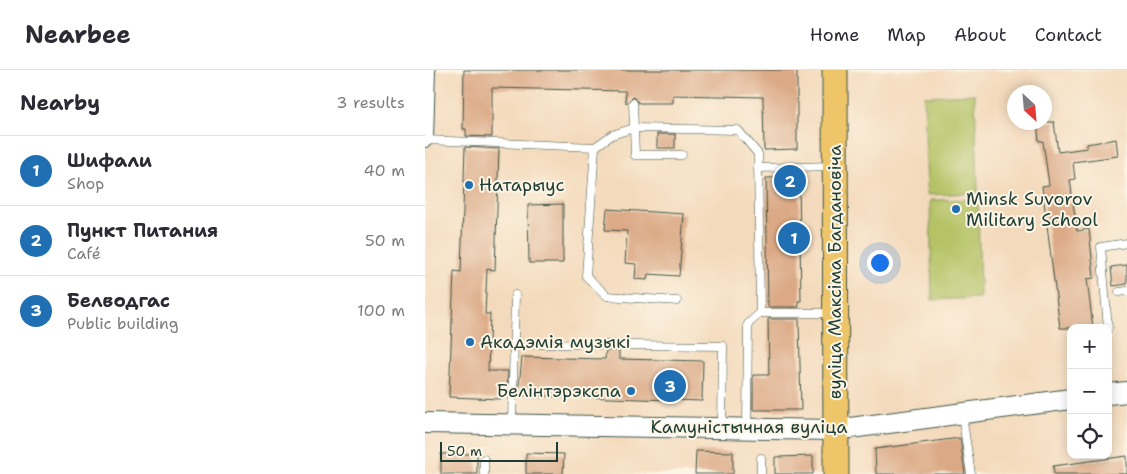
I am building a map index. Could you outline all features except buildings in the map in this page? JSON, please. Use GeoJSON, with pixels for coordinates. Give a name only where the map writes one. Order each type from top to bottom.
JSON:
{"type":"FeatureCollection","features":[{"type":"Feature","properties":{"kind":"main road","name":"вуліца Максіма Багдановіча"},"geometry":{"type":"LineString","coordinates":[[835,70],[836,474]]}},
{"type":"Feature","properties":{"kind":"street"},"geometry":{"type":"LineString","coordinates":[[425,140],[427,70]]}},
{"type":"Feature","properties":{"kind":"street"},"geometry":{"type":"LineString","coordinates":[[1112,394],[1127,392]]}},
{"type":"Feature","properties":{"kind":"street","name":"Камуністычная вуліца"},"geometry":{"type":"LineString","coordinates":[[425,423],[835,430],[962,415],[1067,400]]}},
{"type":"Feature","properties":{"kind":"lane"},"geometry":{"type":"LineString","coordinates":[[633,103],[635,155],[682,155]]}},
{"type":"Feature","properties":{"kind":"lane"},"geometry":{"type":"LineString","coordinates":[[425,140],[595,147],[612,135],[633,128],[738,130],[757,154],[760,313]]}},
{"type":"Feature","properties":{"kind":"lane"},"geometry":{"type":"LineString","coordinates":[[595,147],[586,276],[607,296],[677,301]]}},
{"type":"Feature","properties":{"kind":"lane"},"geometry":{"type":"LineString","coordinates":[[757,168],[835,166]]}},
{"type":"Feature","properties":{"kind":"lane"},"geometry":{"type":"LineString","coordinates":[[1109,324],[1101,247],[1127,243]]}},
{"type":"Feature","properties":{"kind":"lane"},"geometry":{"type":"LineString","coordinates":[[511,424],[515,295]]}},
{"type":"Feature","properties":{"kind":"lane"},"geometry":{"type":"LineString","coordinates":[[747,429],[748,324],[760,313],[835,313]]}},
{"type":"Feature","properties":{"kind":"lane"},"geometry":{"type":"LineString","coordinates":[[533,344],[723,346],[722,428]]}},
{"type":"Feature","properties":{"kind":"lane"},"geometry":{"type":"LineString","coordinates":[[962,415],[971,474]]}},
{"type":"Feature","properties":{"kind":"lane"},"geometry":{"type":"LineString","coordinates":[[761,458],[761,474]]}},
{"type":"Feature","properties":{"kind":"lane"},"geometry":{"type":"LineString","coordinates":[[484,459],[484,474]]}},
{"type":"Feature","properties":{"kind":"green space"},"geometry":{"type":"Polygon","coordinates":[[[975,94],[978,193],[927,195],[924,96],[975,94]]]}},
{"type":"Feature","properties":{"kind":"green space"},"geometry":{"type":"Polygon","coordinates":[[[978,199],[980,298],[932,300],[930,200],[978,199]]]}},
{"type":"Feature","properties":{"kind":"place","name":"Пункт Питания"},"geometry":{"type":"Point","coordinates":[790,181]}},
{"type":"Feature","properties":{"kind":"place","name":"Натарыус"},"geometry":{"type":"Point","coordinates":[469,185]}},
{"type":"Feature","properties":{"kind":"place","name":"Minsk Suvorov Military School"},"geometry":{"type":"Point","coordinates":[956,209]}},
{"type":"Feature","properties":{"kind":"place","name":"Шифали"},"geometry":{"type":"Point","coordinates":[794,238]}},
{"type":"Feature","properties":{"kind":"place","name":"Акадэмія музыкі"},"geometry":{"type":"Point","coordinates":[470,342]}},
{"type":"Feature","properties":{"kind":"place","name":"Белводгас"},"geometry":{"type":"Point","coordinates":[670,386]}},
{"type":"Feature","properties":{"kind":"place","name":"Белінтэрэкспа"},"geometry":{"type":"Point","coordinates":[631,391]}}]}
